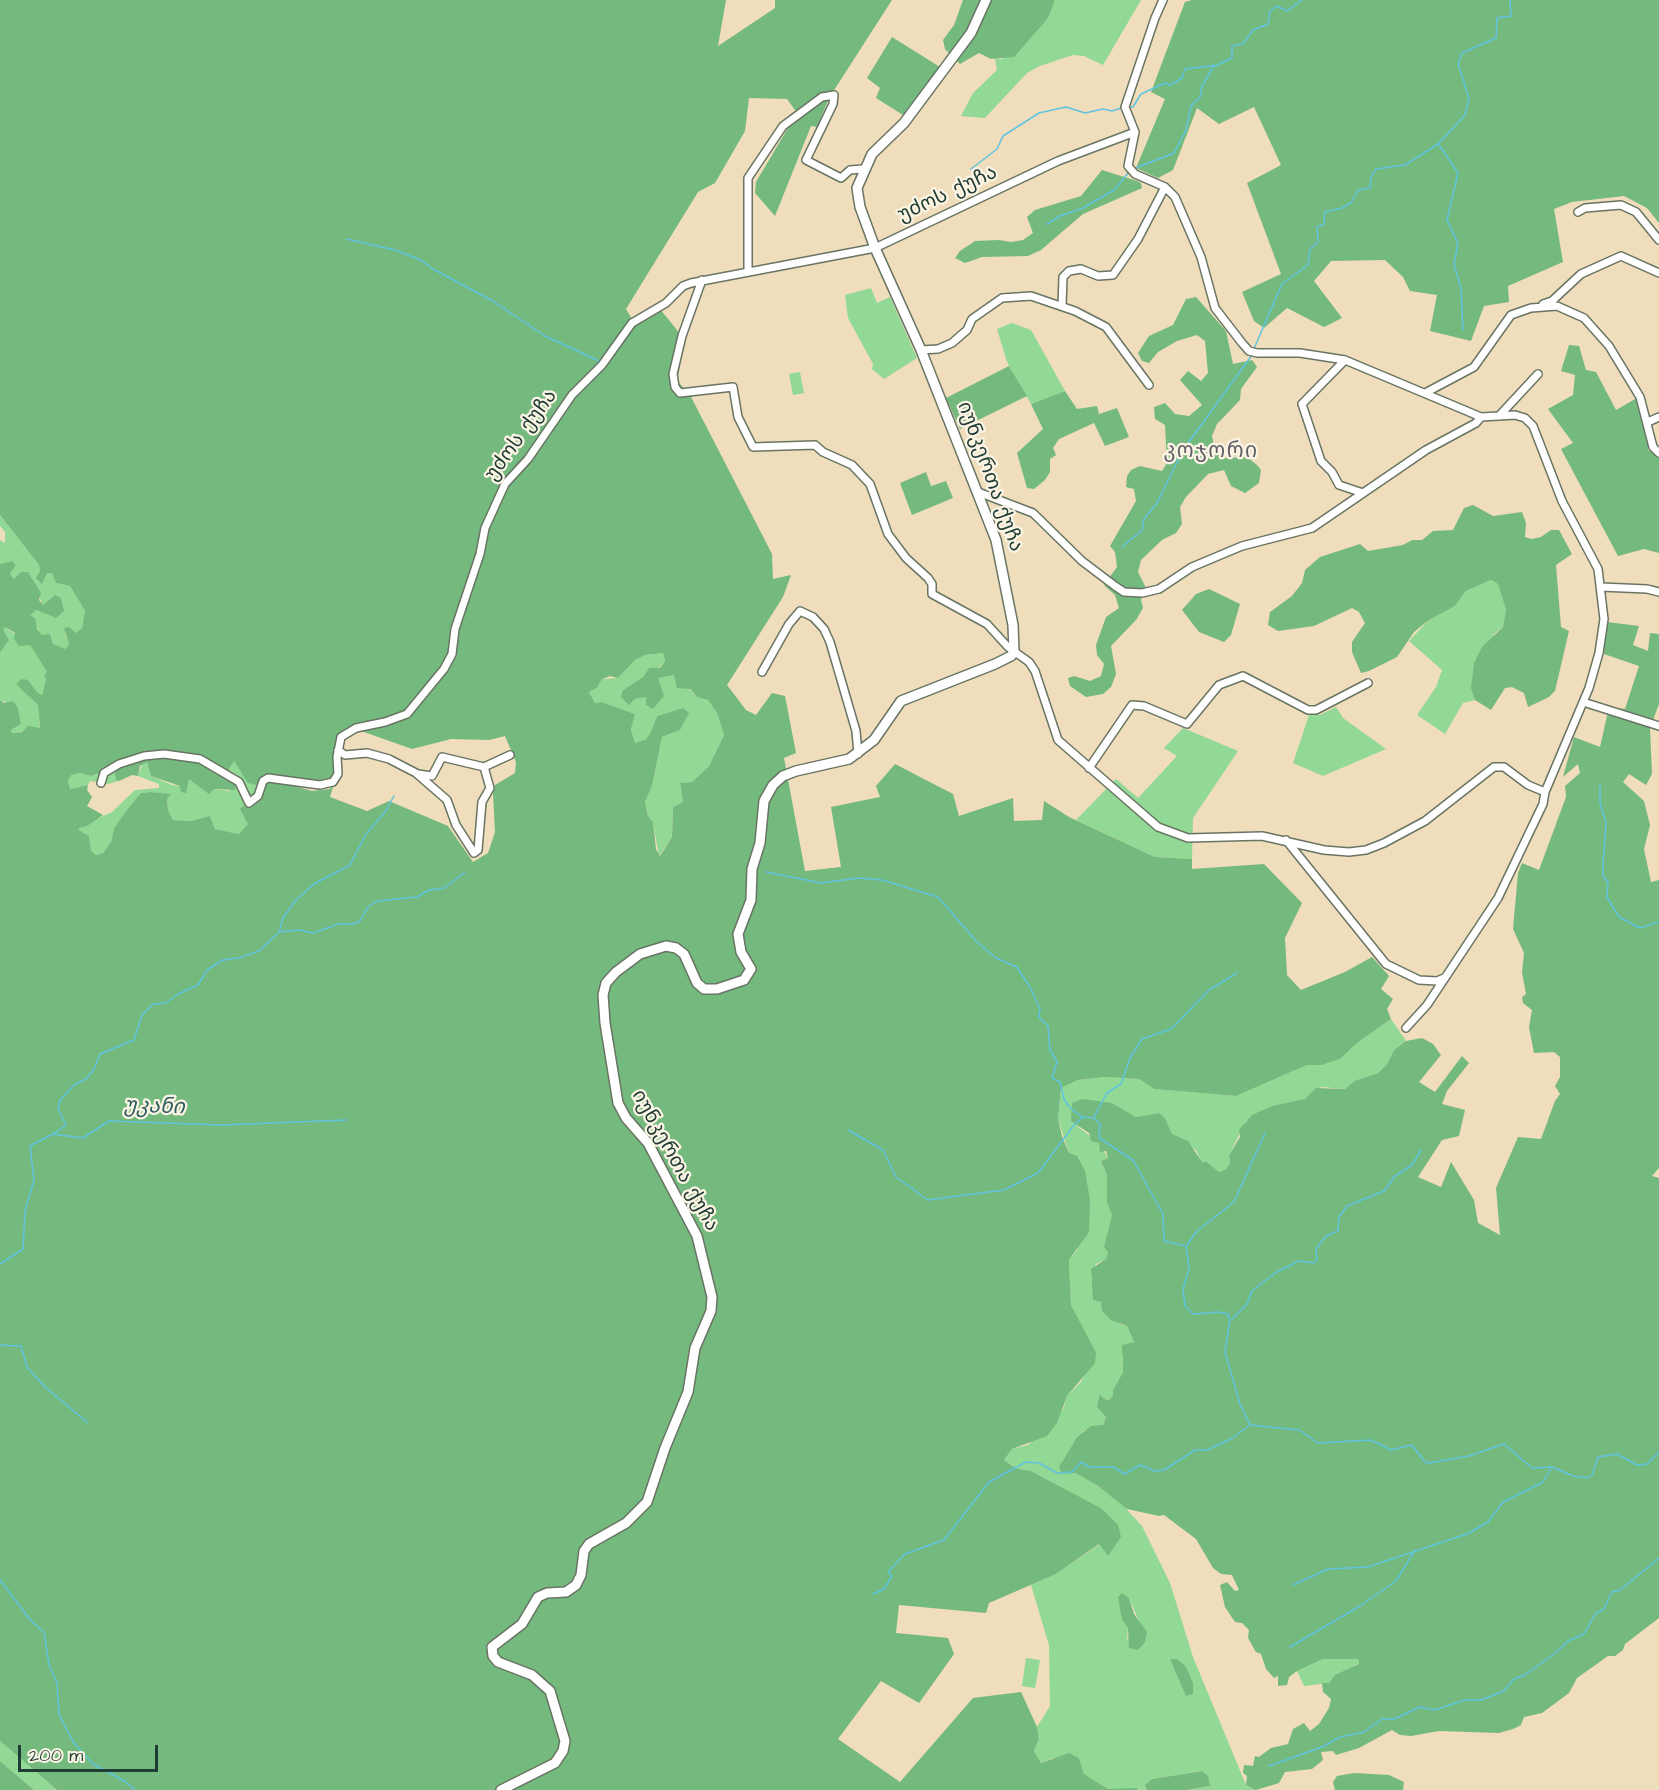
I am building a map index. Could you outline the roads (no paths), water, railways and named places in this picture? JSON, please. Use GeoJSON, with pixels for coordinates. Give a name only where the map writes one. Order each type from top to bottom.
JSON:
{"type":"FeatureCollection","features":[{"type":"Feature","properties":{"kind":"main road","name":"იუნკერთა ქუჩა"},"geometry":{"type":"LineString","coordinates":[[501,1790],[555,1763],[563,1751],[565,1741],[550,1691],[531,1675],[498,1662],[493,1656],[492,1647],[522,1624],[538,1598],[546,1593],[566,1592],[576,1585],[589,1544],[626,1523],[648,1502],[665,1448],[688,1392],[695,1348],[711,1311],[710,1289],[697,1236],[648,1143],[626,1118],[618,1103],[604,1023],[604,989],[610,977],[633,958],[654,948],[666,946],[676,948],[684,954],[697,983],[704,989],[730,986],[748,977],[751,969],[741,952],[738,934],[750,900],[752,869],[760,843],[766,795],[778,780],[789,773],[842,762],[858,754],[874,740],[901,701],[995,664],[1014,652],[1013,625],[1000,554],[978,492],[921,350],[874,248],[860,207],[857,188],[863,169],[872,154],[904,123],[971,33],[986,0]]}},
{"type":"Feature","properties":{"kind":"street"},"geometry":{"type":"LineString","coordinates":[[1163,0],[1126,99],[1125,112],[1135,132],[1128,166],[1135,174],[1165,187],[1175,197],[1201,257],[1215,308],[1249,351],[1257,353],[1295,352],[1345,360],[1427,392],[1481,417],[1515,415],[1525,418],[1533,426],[1562,501],[1593,559],[1601,587],[1604,619],[1600,642],[1583,702],[1545,792],[1536,820],[1498,898],[1446,977],[1406,1028]]}},
{"type":"Feature","properties":{"kind":"street"},"geometry":{"type":"LineString","coordinates":[[748,271],[748,178],[783,126],[822,97],[834,95],[806,160],[841,178],[850,170],[863,169]]}},
{"type":"Feature","properties":{"kind":"street","name":"უძოს ქუჩა"},"geometry":{"type":"LineString","coordinates":[[338,750],[341,737],[348,731],[407,714],[429,690],[452,654],[455,629],[480,554],[485,528],[505,484],[528,459],[572,395],[602,365],[632,323],[666,303],[683,286],[702,280],[874,248],[1058,161],[1135,132]]}},
{"type":"Feature","properties":{"kind":"street"},"geometry":{"type":"LineString","coordinates":[[1062,306],[1063,277],[1069,271],[1081,269],[1098,276],[1113,275],[1138,239],[1165,187]]}},
{"type":"Feature","properties":{"kind":"street"},"geometry":{"type":"LineString","coordinates":[[1578,212],[1585,208],[1621,205],[1636,212],[1659,240]]}},
{"type":"Feature","properties":{"kind":"street"},"geometry":{"type":"LineString","coordinates":[[1427,392],[1468,372],[1480,362],[1507,318],[1552,301],[1581,274],[1621,256],[1659,273]]}},
{"type":"Feature","properties":{"kind":"street"},"geometry":{"type":"LineString","coordinates":[[702,280],[682,336],[674,374],[675,387],[680,393],[733,387],[738,417],[753,447],[815,445],[823,452],[852,465],[870,484],[888,534],[906,558],[928,578],[932,584],[932,594],[987,624],[1014,652],[1029,662],[1035,672],[1055,736],[1136,810],[1158,827],[1188,838],[1221,839],[1262,836],[1324,850],[1349,852],[1366,850],[1436,815],[1490,770],[1499,767],[1534,789],[1545,792]]}},
{"type":"Feature","properties":{"kind":"street"},"geometry":{"type":"LineString","coordinates":[[921,350],[938,349],[952,343],[967,330],[972,319],[1002,297],[1031,296],[1062,306],[1106,327],[1149,385]]}},
{"type":"Feature","properties":{"kind":"street"},"geometry":{"type":"LineString","coordinates":[[1531,308],[1557,306],[1567,309],[1592,325],[1631,381],[1648,422],[1653,447],[1659,453]]}},
{"type":"Feature","properties":{"kind":"street"},"geometry":{"type":"LineString","coordinates":[[1345,360],[1302,404],[1321,461],[1332,472],[1339,485],[1363,493]]}},
{"type":"Feature","properties":{"kind":"street"},"geometry":{"type":"LineString","coordinates":[[1500,416],[1538,374]]}},
{"type":"Feature","properties":{"kind":"street"},"geometry":{"type":"LineString","coordinates":[[978,492],[1033,513],[1082,561],[1115,586],[1124,592],[1142,593],[1159,590],[1192,567],[1242,546],[1280,534],[1312,528],[1426,450],[1476,423],[1481,417]]}},
{"type":"Feature","properties":{"kind":"street"},"geometry":{"type":"LineString","coordinates":[[1648,422],[1659,417]]}},
{"type":"Feature","properties":{"kind":"street"},"geometry":{"type":"LineString","coordinates":[[1601,587],[1647,588],[1659,592]]}},
{"type":"Feature","properties":{"kind":"street"},"geometry":{"type":"LineString","coordinates":[[762,672],[789,624],[800,611],[813,617],[824,629],[830,642],[856,731],[858,754]]}},
{"type":"Feature","properties":{"kind":"street"},"geometry":{"type":"LineString","coordinates":[[1089,768],[1132,705],[1144,706],[1187,724],[1219,685],[1243,675],[1308,710],[1316,710],[1368,683]]}},
{"type":"Feature","properties":{"kind":"street"},"geometry":{"type":"LineString","coordinates":[[1583,702],[1659,726]]}},
{"type":"Feature","properties":{"kind":"street"},"geometry":{"type":"LineString","coordinates":[[338,750],[345,755],[367,753],[389,759],[416,773],[447,800],[456,825],[474,853],[478,850],[482,802],[489,788],[484,767]]}},
{"type":"Feature","properties":{"kind":"street"},"geometry":{"type":"LineString","coordinates":[[100,782],[108,770],[144,756],[164,754],[193,757],[239,782],[249,803],[258,796],[263,781],[268,777],[320,785],[333,782],[339,770],[338,750]]}},
{"type":"Feature","properties":{"kind":"street"},"geometry":{"type":"LineString","coordinates":[[416,773],[432,776],[442,757],[484,767],[510,755]]}},
{"type":"Feature","properties":{"kind":"street"},"geometry":{"type":"LineString","coordinates":[[1286,840],[1386,964],[1419,980],[1437,981],[1446,977]]}},
{"type":"Feature","properties":{"kind":"waterway"},"geometry":{"type":"LineString","coordinates":[[1128,107],[1133,107],[1141,94],[1165,83],[1170,85],[1182,78],[1185,69],[1217,65],[1232,58],[1232,46],[1243,44],[1253,30],[1268,24],[1270,11],[1277,6],[1287,11],[1302,0]]}},
{"type":"Feature","properties":{"kind":"waterway"},"geometry":{"type":"LineString","coordinates":[[1253,351],[1282,284],[1308,265],[1310,249],[1318,242],[1317,227],[1324,224],[1325,212],[1342,208],[1351,203],[1358,190],[1370,188],[1371,177],[1376,169],[1405,165],[1438,144],[1465,115],[1469,98],[1458,64],[1462,53],[1496,38],[1497,18],[1511,16],[1510,0]]}},
{"type":"Feature","properties":{"kind":"waterway"},"geometry":{"type":"LineString","coordinates":[[1133,169],[1174,153],[1186,130],[1191,106],[1200,97],[1202,86],[1214,66]]}},
{"type":"Feature","properties":{"kind":"waterway"},"geometry":{"type":"LineString","coordinates":[[971,169],[997,149],[1003,136],[1039,113],[1066,107],[1085,113],[1103,109],[1112,111],[1124,107]]}},
{"type":"Feature","properties":{"kind":"waterway"},"geometry":{"type":"LineString","coordinates":[[1439,145],[1458,173],[1447,220],[1458,243],[1454,264],[1461,289],[1463,330]]}},
{"type":"Feature","properties":{"kind":"waterway"},"geometry":{"type":"LineString","coordinates":[[1047,224],[1060,216],[1083,208],[1114,190],[1129,172]]}},
{"type":"Feature","properties":{"kind":"waterway"},"geometry":{"type":"LineString","coordinates":[[347,239],[395,250],[421,260],[433,269],[491,300],[545,336],[599,361]]}},
{"type":"Feature","properties":{"kind":"waterway"},"geometry":{"type":"LineString","coordinates":[[1122,547],[1142,530],[1144,519],[1157,503],[1183,450],[1252,355]]}},
{"type":"Feature","properties":{"kind":"waterway"},"geometry":{"type":"LineString","coordinates":[[1600,785],[1600,803],[1606,823],[1603,876],[1608,883],[1607,897],[1619,917],[1640,928],[1659,922]]}},
{"type":"Feature","properties":{"kind":"waterway"},"geometry":{"type":"LineString","coordinates":[[53,1134],[66,1125],[58,1108],[60,1100],[74,1085],[86,1079],[94,1069],[100,1054],[134,1040],[142,1015],[153,1004],[166,1003],[178,994],[198,985],[207,970],[223,960],[239,958],[259,951],[279,932],[283,918],[295,901],[314,884],[350,865],[366,834],[385,812],[394,796]]}},
{"type":"Feature","properties":{"kind":"waterway"},"geometry":{"type":"LineString","coordinates":[[279,932],[299,930],[313,933],[339,924],[353,924],[360,921],[368,907],[377,901],[417,897],[429,890],[444,888],[465,872]]}},
{"type":"Feature","properties":{"kind":"waterway"},"geometry":{"type":"LineString","coordinates":[[766,872],[821,883],[858,878],[882,880],[938,897],[977,942],[996,958],[1017,967],[1040,1009],[1039,1017],[1048,1026],[1050,1050],[1057,1062],[1052,1078],[1060,1082],[1064,1099],[1070,1108],[1082,1117]]}},
{"type":"Feature","properties":{"kind":"waterway"},"geometry":{"type":"LineString","coordinates":[[1094,1117],[1107,1093],[1121,1084],[1130,1058],[1142,1039],[1171,1029],[1209,990],[1237,973]]}},
{"type":"Feature","properties":{"kind":"waterway"},"geometry":{"type":"LineString","coordinates":[[848,1130],[883,1150],[896,1177],[928,1200],[1004,1190],[1038,1173],[1074,1125],[1083,1117],[1094,1118],[1100,1124],[1099,1138],[1133,1160],[1163,1214],[1164,1241],[1186,1246],[1189,1269],[1183,1289],[1185,1306],[1193,1314],[1219,1312],[1228,1314],[1230,1320],[1225,1352],[1240,1404],[1250,1425],[1299,1430],[1318,1443],[1371,1440],[1391,1450],[1412,1445],[1425,1462],[1429,1463],[1469,1456],[1504,1444],[1532,1468],[1552,1467],[1573,1476],[1588,1478],[1592,1475],[1598,1457],[1617,1454],[1637,1465],[1647,1464],[1659,1452]]}},
{"type":"Feature","properties":{"kind":"waterway","name":"უკანი"},"geometry":{"type":"LineString","coordinates":[[0,1264],[23,1249],[25,1211],[34,1180],[30,1146],[53,1134],[83,1138],[109,1121],[222,1125],[346,1120]]}},
{"type":"Feature","properties":{"kind":"waterway"},"geometry":{"type":"LineString","coordinates":[[1187,1245],[1197,1231],[1234,1202],[1265,1133]]}},
{"type":"Feature","properties":{"kind":"waterway"},"geometry":{"type":"LineString","coordinates":[[1232,1319],[1247,1304],[1252,1291],[1275,1273],[1299,1261],[1313,1263],[1317,1260],[1316,1249],[1326,1236],[1338,1231],[1339,1217],[1347,1206],[1384,1191],[1395,1176],[1412,1165],[1421,1150]]}},
{"type":"Feature","properties":{"kind":"waterway"},"geometry":{"type":"LineString","coordinates":[[0,1345],[21,1346],[27,1367],[45,1387],[88,1423]]}},
{"type":"Feature","properties":{"kind":"waterway"},"geometry":{"type":"LineString","coordinates":[[873,1594],[884,1589],[892,1576],[888,1572],[905,1554],[944,1540],[989,1482],[1026,1462],[1039,1463],[1057,1473],[1072,1472],[1081,1462],[1089,1467],[1113,1467],[1125,1474],[1140,1465],[1155,1471],[1164,1470],[1195,1450],[1207,1450],[1231,1439],[1250,1425]]}},
{"type":"Feature","properties":{"kind":"waterway"},"geometry":{"type":"LineString","coordinates":[[1293,1585],[1328,1569],[1368,1567],[1467,1534],[1488,1522],[1503,1502],[1543,1482],[1551,1468]]}},
{"type":"Feature","properties":{"kind":"waterway"},"geometry":{"type":"LineString","coordinates":[[1290,1647],[1360,1606],[1396,1581],[1415,1550]]}},
{"type":"Feature","properties":{"kind":"waterway"},"geometry":{"type":"LineString","coordinates":[[1269,1766],[1322,1747],[1340,1737],[1364,1732],[1382,1719],[1394,1719],[1420,1707],[1435,1710],[1465,1700],[1481,1700],[1504,1691],[1514,1679],[1525,1675],[1568,1641],[1584,1634],[1595,1614],[1604,1609],[1612,1592],[1620,1590],[1659,1558]]}},
{"type":"Feature","properties":{"kind":"waterway"},"geometry":{"type":"LineString","coordinates":[[0,1580],[31,1621],[44,1632],[49,1665],[57,1683],[59,1715],[74,1743],[93,1764],[126,1782],[135,1790]]}},
{"type":"Feature","properties":{"kind":"district","name":"კოჯორი"},"geometry":{"type":"Point","coordinates":[1211,453]}}]}
